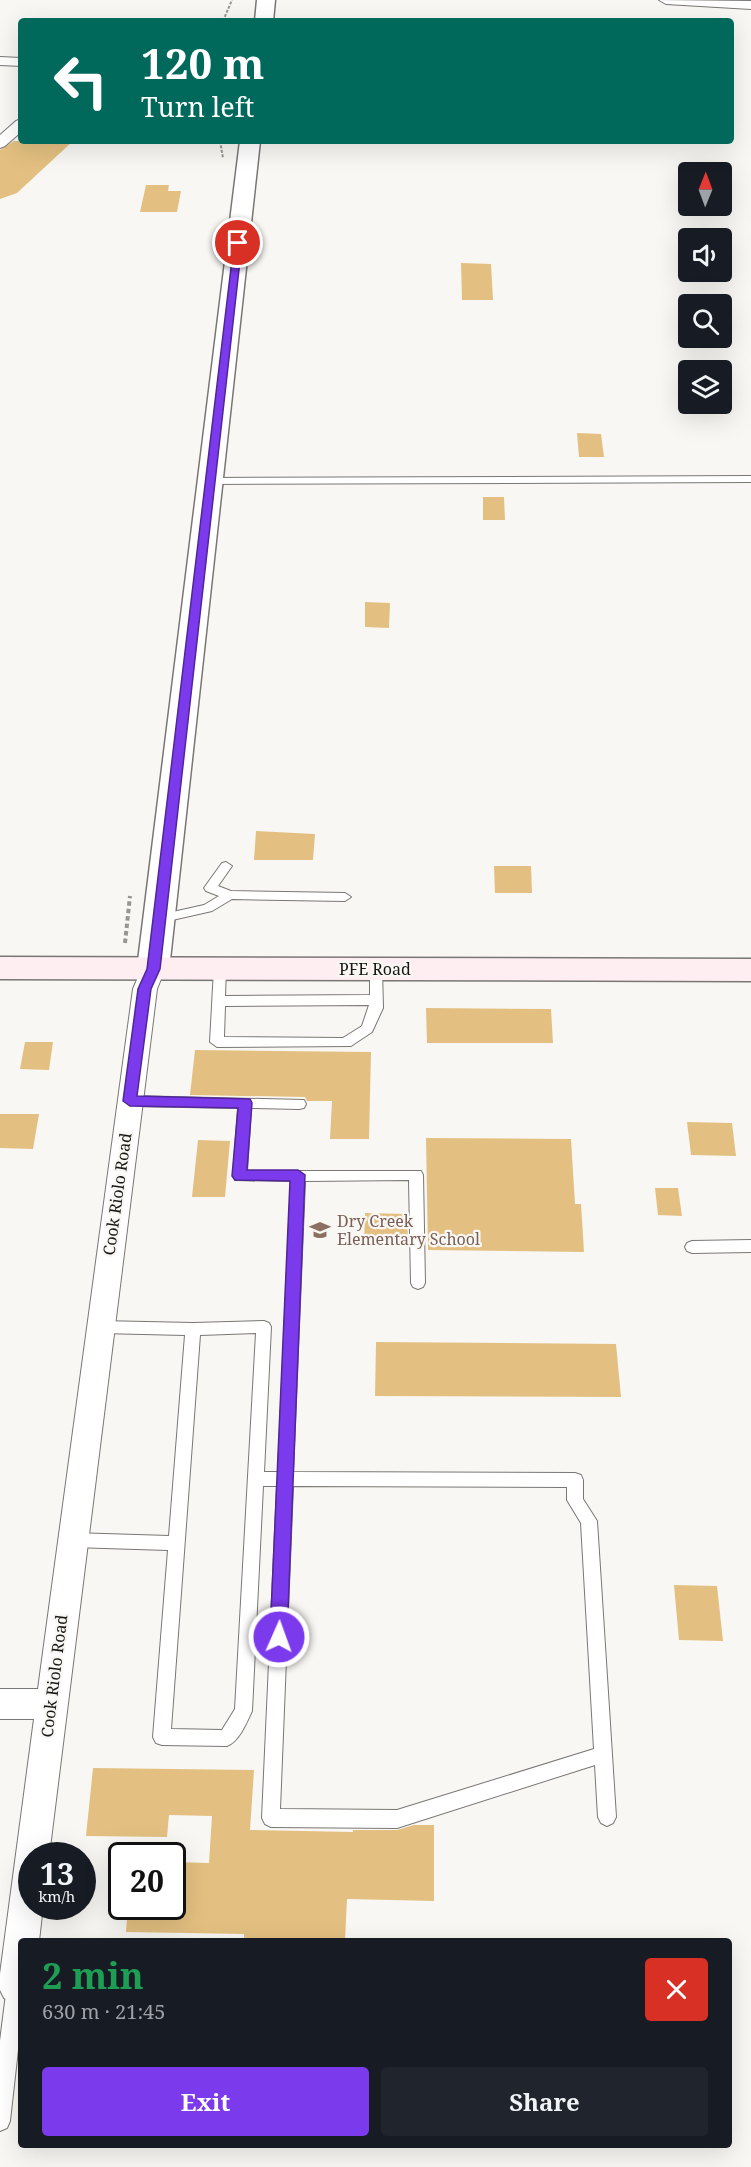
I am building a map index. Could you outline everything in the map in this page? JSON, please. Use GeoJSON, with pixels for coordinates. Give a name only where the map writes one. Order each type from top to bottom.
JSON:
{"type":"FeatureCollection","features":[{"type":"Feature","properties":{"kind":"main road","name":"PFE Road"},"geometry":{"type":"LineString","coordinates":[[0,968],[751,970]]}},
{"type":"Feature","properties":{"kind":"street"},"geometry":{"type":"LineString","coordinates":[[264,18],[266,0]]}},
{"type":"Feature","properties":{"kind":"street"},"geometry":{"type":"LineString","coordinates":[[666,0],[751,4]]}},
{"type":"Feature","properties":{"kind":"street"},"geometry":{"type":"LineString","coordinates":[[0,61],[18,62]]}},
{"type":"Feature","properties":{"kind":"street"},"geometry":{"type":"LineString","coordinates":[[0,143],[18,127]]}},
{"type":"Feature","properties":{"kind":"street","name":"Cook Riolo Road"},"geometry":{"type":"LineString","coordinates":[[34,1842],[145,989],[153,969],[250,144]]}},
{"type":"Feature","properties":{"kind":"street"},"geometry":{"type":"LineString","coordinates":[[0,1704],[50,1704]]}},
{"type":"Feature","properties":{"kind":"street","name":"Cook Riolo Road"},"geometry":{"type":"LineString","coordinates":[[22,1938],[24,1920]]}},
{"type":"Feature","properties":{"kind":"lane"},"geometry":{"type":"LineString","coordinates":[[210,481],[751,479]]}},
{"type":"Feature","properties":{"kind":"lane"},"geometry":{"type":"LineString","coordinates":[[226,866],[210,888],[230,895],[345,897]]}},
{"type":"Feature","properties":{"kind":"lane"},"geometry":{"type":"LineString","coordinates":[[159,919],[208,908],[230,895]]}},
{"type":"Feature","properties":{"kind":"lane"},"geometry":{"type":"LineString","coordinates":[[220,969],[216,1042],[346,1043],[367,1029],[376,1008],[376,969]]}},
{"type":"Feature","properties":{"kind":"lane"},"geometry":{"type":"LineString","coordinates":[[218,1000],[376,1000]]}},
{"type":"Feature","properties":{"kind":"lane"},"geometry":{"type":"LineString","coordinates":[[130,1101],[299,1104]]}},
{"type":"Feature","properties":{"kind":"lane"},"geometry":{"type":"LineString","coordinates":[[246,1103],[240,1176],[416,1175],[418,1283]]}},
{"type":"Feature","properties":{"kind":"lane"},"geometry":{"type":"LineString","coordinates":[[298,1175],[271,1818],[397,1819],[603,1754]]}},
{"type":"Feature","properties":{"kind":"lane"},"geometry":{"type":"LineString","coordinates":[[692,1247],[751,1246]]}},
{"type":"Feature","properties":{"kind":"lane"},"geometry":{"type":"LineString","coordinates":[[100,1327],[194,1329],[264,1327],[243,1711],[227,1738],[162,1737],[194,1329]]}},
{"type":"Feature","properties":{"kind":"lane"},"geometry":{"type":"LineString","coordinates":[[256,1479],[575,1480],[575,1500],[589,1521],[607,1817]]}},
{"type":"Feature","properties":{"kind":"lane"},"geometry":{"type":"LineString","coordinates":[[72,1540],[177,1543]]}},
{"type":"Feature","properties":{"kind":"lane"},"geometry":{"type":"LineString","coordinates":[[0,2121],[18,1993]]}},
{"type":"Feature","properties":{"kind":"path"},"geometry":{"type":"LineString","coordinates":[[224,18],[232,0]]}},
{"type":"Feature","properties":{"kind":"building"},"geometry":{"type":"Polygon","coordinates":[[[14,141],[18,141],[18,144],[70,144],[17,193],[0,199],[0,150],[14,141]]]}},
{"type":"Feature","properties":{"kind":"building"},"geometry":{"type":"Polygon","coordinates":[[[146,185],[169,185],[168,191],[181,191],[177,212],[140,212],[146,185]]]}},
{"type":"Feature","properties":{"kind":"building"},"geometry":{"type":"Polygon","coordinates":[[[461,263],[491,264],[493,300],[462,300],[461,263]]]}},
{"type":"Feature","properties":{"kind":"building"},"geometry":{"type":"Polygon","coordinates":[[[577,433],[601,434],[604,457],[579,457],[577,433]]]}},
{"type":"Feature","properties":{"kind":"building"},"geometry":{"type":"Polygon","coordinates":[[[483,497],[504,497],[505,520],[483,520],[483,497]]]}},
{"type":"Feature","properties":{"kind":"building"},"geometry":{"type":"Polygon","coordinates":[[[365,602],[390,603],[389,628],[365,627],[365,602]]]}},
{"type":"Feature","properties":{"kind":"building"},"geometry":{"type":"Polygon","coordinates":[[[256,831],[315,834],[313,860],[254,860],[256,831]]]}},
{"type":"Feature","properties":{"kind":"building"},"geometry":{"type":"Polygon","coordinates":[[[494,866],[531,866],[532,893],[495,893],[494,866]]]}},
{"type":"Feature","properties":{"kind":"building"},"geometry":{"type":"Polygon","coordinates":[[[426,1008],[551,1009],[553,1043],[427,1043],[426,1008]]]}},
{"type":"Feature","properties":{"kind":"building"},"geometry":{"type":"Polygon","coordinates":[[[25,1042],[53,1042],[49,1070],[20,1069],[25,1042]]]}},
{"type":"Feature","properties":{"kind":"building"},"geometry":{"type":"Polygon","coordinates":[[[195,1050],[371,1052],[369,1139],[330,1139],[332,1101],[307,1101],[305,1097],[190,1095],[195,1050]]]}},
{"type":"Feature","properties":{"kind":"building"},"geometry":{"type":"Polygon","coordinates":[[[0,1114],[39,1114],[33,1149],[0,1148],[0,1114]]]}},
{"type":"Feature","properties":{"kind":"building"},"geometry":{"type":"Polygon","coordinates":[[[687,1122],[732,1123],[736,1156],[691,1155],[687,1122]]]}},
{"type":"Feature","properties":{"kind":"building"},"geometry":{"type":"Polygon","coordinates":[[[426,1138],[571,1139],[575,1204],[581,1204],[584,1252],[428,1250],[426,1138]]]}},
{"type":"Feature","properties":{"kind":"building"},"geometry":{"type":"Polygon","coordinates":[[[198,1140],[230,1141],[225,1197],[192,1197],[198,1140]]]}},
{"type":"Feature","properties":{"kind":"building"},"geometry":{"type":"Polygon","coordinates":[[[655,1188],[678,1188],[682,1216],[658,1215],[655,1188]]]}},
{"type":"Feature","properties":{"kind":"building"},"geometry":{"type":"Polygon","coordinates":[[[365,1213],[407,1214],[408,1243],[364,1242],[365,1213]]]}},
{"type":"Feature","properties":{"kind":"building"},"geometry":{"type":"Polygon","coordinates":[[[376,1342],[616,1344],[621,1397],[375,1396],[376,1342]]]}},
{"type":"Feature","properties":{"kind":"building"},"geometry":{"type":"Polygon","coordinates":[[[674,1585],[717,1586],[723,1641],[679,1640],[674,1585]]]}},
{"type":"Feature","properties":{"kind":"building"},"geometry":{"type":"Polygon","coordinates":[[[93,1768],[254,1770],[250,1830],[353,1832],[353,1830],[397,1830],[414,1825],[434,1825],[434,1901],[347,1899],[345,1938],[244,1938],[244,1934],[126,1932],[127,1920],[186,1920],[186,1862],[209,1863],[212,1816],[169,1815],[167,1837],[86,1836],[93,1768]]]}},
{"type":"Feature","properties":{"kind":"place","name":"Dry Creek Elementary School"},"geometry":{"type":"Point","coordinates":[320,1230]}},
{"type":"Feature","properties":{"kind":"route"},"geometry":{"type":"LineString","coordinates":[[238,243],[153,969],[145,989],[130,1101],[246,1103],[240,1176],[298,1175],[279,1637]]}}]}
